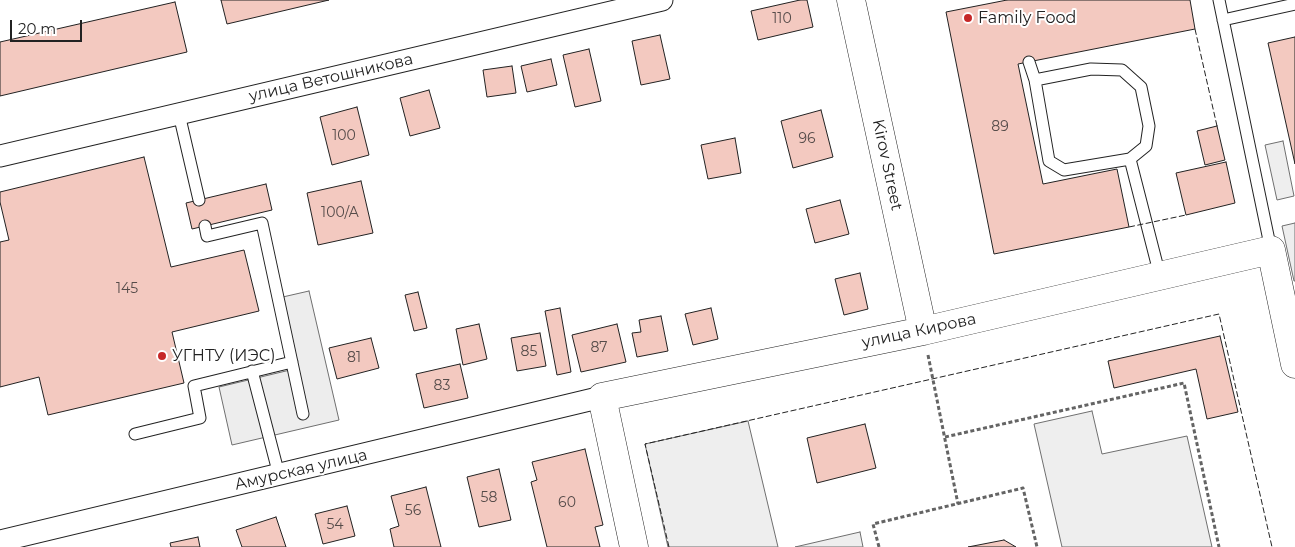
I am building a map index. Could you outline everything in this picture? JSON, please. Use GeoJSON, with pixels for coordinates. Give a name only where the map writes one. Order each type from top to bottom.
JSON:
{"type":"FeatureCollection","features":[{"type":"Feature","properties":{"kind":"street","name":"улица Ветошникова"},"geometry":{"type":"LineString","coordinates":[[0,156],[662,0]]}},
{"type":"Feature","properties":{"kind":"street","name":"Kirov Street"},"geometry":{"type":"LineString","coordinates":[[851,0],[923,331]]}},
{"type":"Feature","properties":{"kind":"street","name":"улица Кирова"},"geometry":{"type":"LineString","coordinates":[[602,398],[923,331],[1271,250]]}},
{"type":"Feature","properties":{"kind":"street"},"geometry":{"type":"LineString","coordinates":[[1271,250],[1289,303],[1295,364]]}},
{"type":"Feature","properties":{"kind":"street"},"geometry":{"type":"LineString","coordinates":[[602,398],[634,547]]}},
{"type":"Feature","properties":{"kind":"street","name":"Амурская улица"},"geometry":{"type":"LineString","coordinates":[[0,542],[602,398]]}},
{"type":"Feature","properties":{"kind":"lane"},"geometry":{"type":"LineString","coordinates":[[1220,0],[1271,250]]}},
{"type":"Feature","properties":{"kind":"lane"},"geometry":{"type":"LineString","coordinates":[[1223,20],[1295,4]]}},
{"type":"Feature","properties":{"kind":"lane"},"geometry":{"type":"LineString","coordinates":[[1029,62],[1035,80],[1049,161],[1064,170],[1130,159],[1146,146],[1149,126],[1141,87],[1122,70],[1091,69],[1035,80]]}},
{"type":"Feature","properties":{"kind":"lane"},"geometry":{"type":"LineString","coordinates":[[179,114],[199,200]]}},
{"type":"Feature","properties":{"kind":"lane"},"geometry":{"type":"LineString","coordinates":[[1130,159],[1160,276]]}},
{"type":"Feature","properties":{"kind":"lane"},"geometry":{"type":"LineString","coordinates":[[205,226],[207,236],[262,223],[303,414]]}},
{"type":"Feature","properties":{"kind":"lane"},"geometry":{"type":"LineString","coordinates":[[135,434],[200,418],[194,386],[292,362]]}},
{"type":"Feature","properties":{"kind":"lane"},"geometry":{"type":"LineString","coordinates":[[252,371],[279,475]]}},
{"type":"Feature","properties":{"kind":"path"},"geometry":{"type":"LineString","coordinates":[[923,331],[958,504]]}},
{"type":"Feature","properties":{"kind":"path"},"geometry":{"type":"LineString","coordinates":[[945,437],[1184,383],[1219,547]]}},
{"type":"Feature","properties":{"kind":"path"},"geometry":{"type":"LineString","coordinates":[[878,547],[873,524],[1023,488],[1037,547]]}},
{"type":"Feature","properties":{"kind":"shaded area"},"geometry":{"type":"Polygon","coordinates":[[[1283,141],[1294,196],[1277,200],[1265,145],[1283,141]]]}},
{"type":"Feature","properties":{"kind":"shaded area"},"geometry":{"type":"Polygon","coordinates":[[[1295,223],[1295,281],[1294,281],[1282,226],[1295,223]]]}},
{"type":"Feature","properties":{"kind":"shaded area"},"geometry":{"type":"Polygon","coordinates":[[[309,291],[339,420],[232,445],[219,387],[290,370],[274,299],[309,291]]]}},
{"type":"Feature","properties":{"kind":"shaded area"},"geometry":{"type":"Polygon","coordinates":[[[1092,411],[1102,454],[1187,436],[1212,547],[1062,547],[1034,424],[1092,411]]]}},
{"type":"Feature","properties":{"kind":"shaded area"},"geometry":{"type":"Polygon","coordinates":[[[748,421],[778,547],[668,547],[645,444],[748,421]]]}},
{"type":"Feature","properties":{"kind":"shaded area"},"geometry":{"type":"Polygon","coordinates":[[[860,532],[863,547],[795,547],[860,532]]]}},
{"type":"Feature","properties":{"kind":"building"},"geometry":{"type":"Polygon","coordinates":[[[221,0],[329,0],[227,24],[221,0]]]}},
{"type":"Feature","properties":{"kind":"building"},"geometry":{"type":"Polygon","coordinates":[[[807,0],[813,27],[758,40],[751,11],[807,0]]]}},
{"type":"Feature","properties":{"kind":"building"},"geometry":{"type":"Polygon","coordinates":[[[1007,0],[1190,0],[1195,29],[1018,64],[1043,184],[1117,169],[1129,227],[994,254],[946,12],[1007,0]]]}},
{"type":"Feature","properties":{"kind":"building"},"geometry":{"type":"Polygon","coordinates":[[[175,2],[187,52],[0,96],[0,42],[175,2]]]}},
{"type":"Feature","properties":{"kind":"building"},"geometry":{"type":"Polygon","coordinates":[[[660,35],[670,79],[641,85],[632,41],[660,35]]]}},
{"type":"Feature","properties":{"kind":"building"},"geometry":{"type":"Polygon","coordinates":[[[1295,37],[1295,164],[1268,43],[1295,37]]]}},
{"type":"Feature","properties":{"kind":"building"},"geometry":{"type":"Polygon","coordinates":[[[589,49],[601,101],[575,107],[563,55],[589,49]]]}},
{"type":"Feature","properties":{"kind":"building"},"geometry":{"type":"Polygon","coordinates":[[[551,59],[557,85],[527,92],[521,66],[551,59]]]}},
{"type":"Feature","properties":{"kind":"building"},"geometry":{"type":"Polygon","coordinates":[[[512,66],[516,93],[487,97],[483,70],[512,66]]]}},
{"type":"Feature","properties":{"kind":"building"},"geometry":{"type":"Polygon","coordinates":[[[429,90],[440,128],[410,136],[400,98],[429,90]]]}},
{"type":"Feature","properties":{"kind":"building"},"geometry":{"type":"Polygon","coordinates":[[[357,107],[369,155],[332,165],[320,117],[357,107]]]}},
{"type":"Feature","properties":{"kind":"building"},"geometry":{"type":"Polygon","coordinates":[[[821,110],[833,157],[793,168],[781,121],[821,110]]]}},
{"type":"Feature","properties":{"kind":"building"},"geometry":{"type":"Polygon","coordinates":[[[1217,126],[1225,160],[1205,165],[1197,131],[1217,126]]]}},
{"type":"Feature","properties":{"kind":"building"},"geometry":{"type":"Polygon","coordinates":[[[735,138],[741,173],[708,179],[701,145],[735,138]]]}},
{"type":"Feature","properties":{"kind":"building"},"geometry":{"type":"Polygon","coordinates":[[[144,157],[171,267],[244,250],[259,311],[172,332],[184,383],[48,415],[39,377],[0,387],[0,242],[9,240],[0,202],[0,192],[144,157]]]}},
{"type":"Feature","properties":{"kind":"building"},"geometry":{"type":"Polygon","coordinates":[[[1226,162],[1235,203],[1186,215],[1176,173],[1226,162]]]}},
{"type":"Feature","properties":{"kind":"building"},"geometry":{"type":"Polygon","coordinates":[[[361,181],[373,233],[318,245],[307,193],[361,181]]]}},
{"type":"Feature","properties":{"kind":"building"},"geometry":{"type":"Polygon","coordinates":[[[266,184],[272,210],[192,229],[186,203],[266,184]]]}},
{"type":"Feature","properties":{"kind":"building"},"geometry":{"type":"Polygon","coordinates":[[[840,200],[849,234],[815,243],[806,209],[840,200]]]}},
{"type":"Feature","properties":{"kind":"building"},"geometry":{"type":"Polygon","coordinates":[[[860,273],[868,309],[844,315],[835,279],[860,273]]]}},
{"type":"Feature","properties":{"kind":"building"},"geometry":{"type":"Polygon","coordinates":[[[418,292],[427,328],[414,331],[405,295],[418,292]]]}},
{"type":"Feature","properties":{"kind":"building"},"geometry":{"type":"Polygon","coordinates":[[[560,308],[571,372],[557,375],[545,311],[560,308]]]}},
{"type":"Feature","properties":{"kind":"building"},"geometry":{"type":"Polygon","coordinates":[[[711,308],[718,339],[693,345],[685,314],[711,308]]]}},
{"type":"Feature","properties":{"kind":"building"},"geometry":{"type":"Polygon","coordinates":[[[661,316],[668,351],[637,357],[632,333],[641,332],[639,320],[661,316]]]}},
{"type":"Feature","properties":{"kind":"building"},"geometry":{"type":"Polygon","coordinates":[[[479,324],[487,359],[463,365],[456,329],[479,324]]]}},
{"type":"Feature","properties":{"kind":"building"},"geometry":{"type":"Polygon","coordinates":[[[617,324],[626,362],[581,372],[572,335],[617,324]]]}},
{"type":"Feature","properties":{"kind":"building"},"geometry":{"type":"Polygon","coordinates":[[[540,333],[546,366],[517,371],[511,338],[540,333]]]}},
{"type":"Feature","properties":{"kind":"building"},"geometry":{"type":"Polygon","coordinates":[[[1220,336],[1238,412],[1207,419],[1196,369],[1114,388],[1108,361],[1220,336]]]}},
{"type":"Feature","properties":{"kind":"building"},"geometry":{"type":"Polygon","coordinates":[[[371,338],[379,368],[337,379],[329,348],[371,338]]]}},
{"type":"Feature","properties":{"kind":"building"},"geometry":{"type":"Polygon","coordinates":[[[460,364],[468,398],[424,408],[416,374],[460,364]]]}},
{"type":"Feature","properties":{"kind":"building"},"geometry":{"type":"Polygon","coordinates":[[[865,424],[876,468],[817,483],[807,438],[865,424]]]}},
{"type":"Feature","properties":{"kind":"building"},"geometry":{"type":"Polygon","coordinates":[[[585,449],[603,525],[595,527],[600,547],[547,547],[531,482],[537,480],[532,462],[585,449]]]}},
{"type":"Feature","properties":{"kind":"building"},"geometry":{"type":"Polygon","coordinates":[[[499,469],[511,520],[479,527],[467,477],[499,469]]]}},
{"type":"Feature","properties":{"kind":"building"},"geometry":{"type":"Polygon","coordinates":[[[426,487],[441,547],[394,547],[390,529],[399,526],[391,496],[426,487]]]}},
{"type":"Feature","properties":{"kind":"building"},"geometry":{"type":"Polygon","coordinates":[[[347,506],[355,536],[323,544],[315,514],[347,506]]]}},
{"type":"Feature","properties":{"kind":"building"},"geometry":{"type":"Polygon","coordinates":[[[276,517],[286,547],[242,547],[236,530],[276,517]]]}},
{"type":"Feature","properties":{"kind":"building"},"geometry":{"type":"Polygon","coordinates":[[[198,537],[200,547],[171,547],[170,543],[198,537]]]}},
{"type":"Feature","properties":{"kind":"building"},"geometry":{"type":"Polygon","coordinates":[[[1004,540],[1016,547],[968,547],[1004,540]]]}},
{"type":"Feature","properties":{"kind":"fence"},"geometry":{"type":"LineString","coordinates":[[1195,29],[1217,126]]}},
{"type":"Feature","properties":{"kind":"fence"},"geometry":{"type":"LineString","coordinates":[[1129,227],[1186,215]]}},
{"type":"Feature","properties":{"kind":"fence"},"geometry":{"type":"LineString","coordinates":[[669,547],[645,444],[1219,314],[1272,547]]}},
{"type":"Feature","properties":{"kind":"place","name":"Family Food"},"geometry":{"type":"Point","coordinates":[968,18]}},
{"type":"Feature","properties":{"kind":"place","name":"УГНТУ (ИЭС)"},"geometry":{"type":"Point","coordinates":[162,356]}}]}
